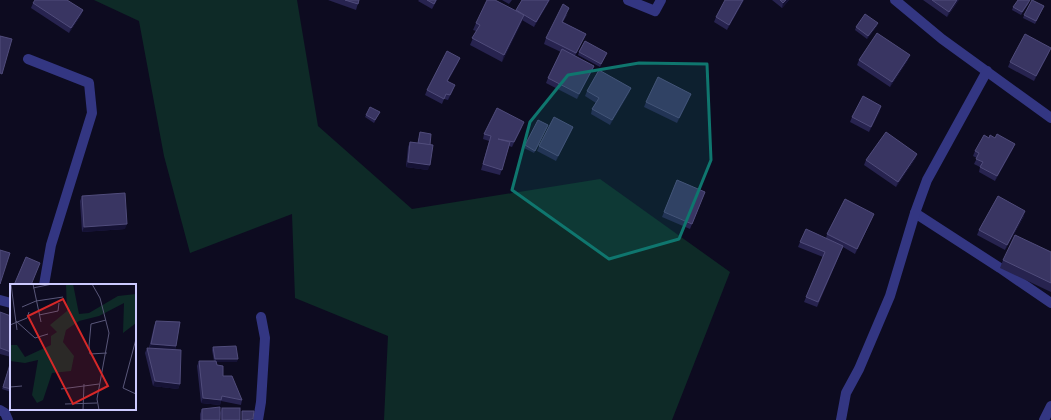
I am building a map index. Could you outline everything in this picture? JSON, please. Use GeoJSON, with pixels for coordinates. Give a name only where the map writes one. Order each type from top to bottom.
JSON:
{"type":"FeatureCollection","features":[{"type":"Feature","properties":{"kind":"street"},"geometry":{"type":"LineString","coordinates":[[628,0],[655,11],[660,0]]}},
{"type":"Feature","properties":{"kind":"street"},"geometry":{"type":"LineString","coordinates":[[895,0],[942,39],[1051,118]]}},
{"type":"Feature","properties":{"kind":"street"},"geometry":{"type":"LineString","coordinates":[[28,59],[88,83],[92,113],[51,245],[44,284]]}},
{"type":"Feature","properties":{"kind":"street"},"geometry":{"type":"LineString","coordinates":[[841,420],[846,393],[859,368],[890,296],[915,213],[927,180],[987,71]]}},
{"type":"Feature","properties":{"kind":"street"},"geometry":{"type":"LineString","coordinates":[[915,213],[1051,303]]}},
{"type":"Feature","properties":{"kind":"street"},"geometry":{"type":"LineString","coordinates":[[0,300],[10,303]]}},
{"type":"Feature","properties":{"kind":"street"},"geometry":{"type":"LineString","coordinates":[[258,420],[261,402],[265,338],[261,317]]}},
{"type":"Feature","properties":{"kind":"street"},"geometry":{"type":"LineString","coordinates":[[1044,420],[1051,406]]}},
{"type":"Feature","properties":{"kind":"street"},"geometry":{"type":"LineString","coordinates":[[0,410],[4,413],[8,420]]}},
{"type":"Feature","properties":{"kind":"highlighted area"},"geometry":{"type":"Polygon","coordinates":[[[639,63],[707,64],[711,160],[679,239],[609,259],[512,190],[530,122],[568,75],[639,63]]]}},
{"type":"Feature","properties":{"kind":"green space"},"geometry":{"type":"Polygon","coordinates":[[[94,0],[297,0],[318,126],[412,209],[600,179],[730,272],[672,420],[384,420],[388,336],[295,298],[292,214],[190,253],[164,156],[139,21],[94,0]]]}},
{"type":"Feature","properties":{"kind":"building"},"geometry":{"type":"Polygon","coordinates":[[[35,0],[67,0],[83,10],[71,28],[33,3],[35,0]]]}},
{"type":"Feature","properties":{"kind":"building"},"geometry":{"type":"Polygon","coordinates":[[[345,0],[359,0],[358,4],[345,0]]]}},
{"type":"Feature","properties":{"kind":"building"},"geometry":{"type":"Polygon","coordinates":[[[427,0],[436,0],[434,4],[427,0]]]}},
{"type":"Feature","properties":{"kind":"building"},"geometry":{"type":"Polygon","coordinates":[[[487,0],[495,0],[524,15],[504,55],[472,38],[480,25],[476,23],[487,0]]]}},
{"type":"Feature","properties":{"kind":"building"},"geometry":{"type":"Polygon","coordinates":[[[522,0],[549,0],[536,22],[516,10],[522,0]]]}},
{"type":"Feature","properties":{"kind":"building"},"geometry":{"type":"Polygon","coordinates":[[[725,0],[743,0],[729,25],[716,17],[725,0]]]}},
{"type":"Feature","properties":{"kind":"building"},"geometry":{"type":"Polygon","coordinates":[[[932,0],[957,0],[949,12],[932,0]]]}},
{"type":"Feature","properties":{"kind":"building"},"geometry":{"type":"Polygon","coordinates":[[[1018,0],[1030,0],[1022,12],[1013,7],[1018,0]]]}},
{"type":"Feature","properties":{"kind":"building"},"geometry":{"type":"Polygon","coordinates":[[[1032,0],[1044,6],[1036,21],[1024,15],[1032,0]]]}},
{"type":"Feature","properties":{"kind":"building"},"geometry":{"type":"Polygon","coordinates":[[[563,4],[569,8],[562,22],[586,34],[576,53],[546,38],[563,4]]]}},
{"type":"Feature","properties":{"kind":"building"},"geometry":{"type":"Polygon","coordinates":[[[865,14],[878,23],[868,36],[856,27],[865,14]]]}},
{"type":"Feature","properties":{"kind":"building"},"geometry":{"type":"Polygon","coordinates":[[[877,33],[910,55],[892,82],[859,60],[877,33]]]}},
{"type":"Feature","properties":{"kind":"building"},"geometry":{"type":"Polygon","coordinates":[[[1025,34],[1051,48],[1036,76],[1010,62],[1025,34]]]}},
{"type":"Feature","properties":{"kind":"building"},"geometry":{"type":"Polygon","coordinates":[[[0,36],[12,39],[2,74],[0,73],[0,36]]]}},
{"type":"Feature","properties":{"kind":"building"},"geometry":{"type":"Polygon","coordinates":[[[585,41],[607,53],[601,64],[579,52],[585,41]]]}},
{"type":"Feature","properties":{"kind":"building"},"geometry":{"type":"Polygon","coordinates":[[[562,49],[594,66],[579,94],[548,78],[562,49]]]}},
{"type":"Feature","properties":{"kind":"building"},"geometry":{"type":"Polygon","coordinates":[[[447,51],[460,58],[447,81],[455,85],[450,95],[446,94],[444,99],[427,90],[447,51]]]}},
{"type":"Feature","properties":{"kind":"building"},"geometry":{"type":"Polygon","coordinates":[[[599,70],[631,88],[612,120],[592,109],[599,98],[587,91],[599,70]]]}},
{"type":"Feature","properties":{"kind":"building"},"geometry":{"type":"Polygon","coordinates":[[[658,77],[691,94],[679,118],[646,102],[658,77]]]}},
{"type":"Feature","properties":{"kind":"building"},"geometry":{"type":"Polygon","coordinates":[[[863,96],[881,106],[871,127],[852,117],[863,96]]]}},
{"type":"Feature","properties":{"kind":"building"},"geometry":{"type":"Polygon","coordinates":[[[370,107],[380,112],[375,120],[366,115],[370,107]]]}},
{"type":"Feature","properties":{"kind":"building"},"geometry":{"type":"Polygon","coordinates":[[[497,108],[524,122],[514,142],[498,139],[510,142],[502,170],[483,164],[491,136],[484,134],[497,108]]]}},
{"type":"Feature","properties":{"kind":"building"},"geometry":{"type":"Polygon","coordinates":[[[554,117],[573,127],[558,156],[539,146],[554,117]]]}},
{"type":"Feature","properties":{"kind":"building"},"geometry":{"type":"Polygon","coordinates":[[[538,120],[548,125],[535,151],[525,145],[538,120]]]}},
{"type":"Feature","properties":{"kind":"building"},"geometry":{"type":"Polygon","coordinates":[[[420,132],[431,134],[430,145],[418,143],[420,132]]]}},
{"type":"Feature","properties":{"kind":"building"},"geometry":{"type":"Polygon","coordinates":[[[886,132],[917,154],[898,182],[866,160],[886,132]]]}},
{"type":"Feature","properties":{"kind":"building"},"geometry":{"type":"Polygon","coordinates":[[[997,134],[1015,144],[997,176],[980,167],[983,162],[976,159],[979,153],[975,151],[984,135],[989,138],[990,135],[995,138],[997,134]]]}},
{"type":"Feature","properties":{"kind":"building"},"geometry":{"type":"Polygon","coordinates":[[[410,142],[433,145],[430,165],[408,162],[410,142]]]}},
{"type":"Feature","properties":{"kind":"building"},"geometry":{"type":"Polygon","coordinates":[[[677,180],[705,192],[692,224],[664,212],[677,180]]]}},
{"type":"Feature","properties":{"kind":"building"},"geometry":{"type":"Polygon","coordinates":[[[125,193],[127,224],[84,227],[82,196],[125,193]]]}},
{"type":"Feature","properties":{"kind":"building"},"geometry":{"type":"Polygon","coordinates":[[[998,196],[1025,211],[1007,245],[979,230],[998,196]]]}},
{"type":"Feature","properties":{"kind":"building"},"geometry":{"type":"Polygon","coordinates":[[[845,199],[874,214],[857,249],[827,234],[845,199]]]}},
{"type":"Feature","properties":{"kind":"building"},"geometry":{"type":"Polygon","coordinates":[[[806,229],[843,246],[818,302],[806,297],[825,252],[800,242],[806,229]]]}},
{"type":"Feature","properties":{"kind":"building"},"geometry":{"type":"Polygon","coordinates":[[[1015,235],[1051,252],[1051,283],[1003,260],[1015,235]]]}},
{"type":"Feature","properties":{"kind":"building"},"geometry":{"type":"Polygon","coordinates":[[[0,250],[10,253],[0,284],[0,250]]]}},
{"type":"Feature","properties":{"kind":"building"},"geometry":{"type":"Polygon","coordinates":[[[26,257],[40,263],[31,284],[14,284],[26,257]]]}},
{"type":"Feature","properties":{"kind":"building"},"geometry":{"type":"Polygon","coordinates":[[[0,312],[10,316],[10,352],[0,348],[0,312]]]}},
{"type":"Feature","properties":{"kind":"building"},"geometry":{"type":"Polygon","coordinates":[[[156,321],[180,322],[176,346],[151,344],[156,321]]]}},
{"type":"Feature","properties":{"kind":"building"},"geometry":{"type":"Polygon","coordinates":[[[236,346],[238,359],[215,359],[213,347],[236,346]]]}},
{"type":"Feature","properties":{"kind":"building"},"geometry":{"type":"Polygon","coordinates":[[[147,348],[181,350],[180,384],[155,381],[147,348]]]}},
{"type":"Feature","properties":{"kind":"building"},"geometry":{"type":"Polygon","coordinates":[[[199,361],[216,361],[217,365],[223,366],[223,376],[232,376],[242,400],[222,396],[221,400],[203,398],[199,361]]]}},
{"type":"Feature","properties":{"kind":"building"},"geometry":{"type":"Polygon","coordinates":[[[10,364],[10,389],[3,387],[10,364]]]}},
{"type":"Feature","properties":{"kind":"building"},"geometry":{"type":"Polygon","coordinates":[[[220,407],[220,420],[202,420],[202,409],[220,407]]]}},
{"type":"Feature","properties":{"kind":"building"},"geometry":{"type":"Polygon","coordinates":[[[222,408],[240,408],[240,420],[222,420],[222,408]]]}},
{"type":"Feature","properties":{"kind":"building"},"geometry":{"type":"Polygon","coordinates":[[[242,411],[254,411],[253,419],[242,420],[242,411]]]}}]}
